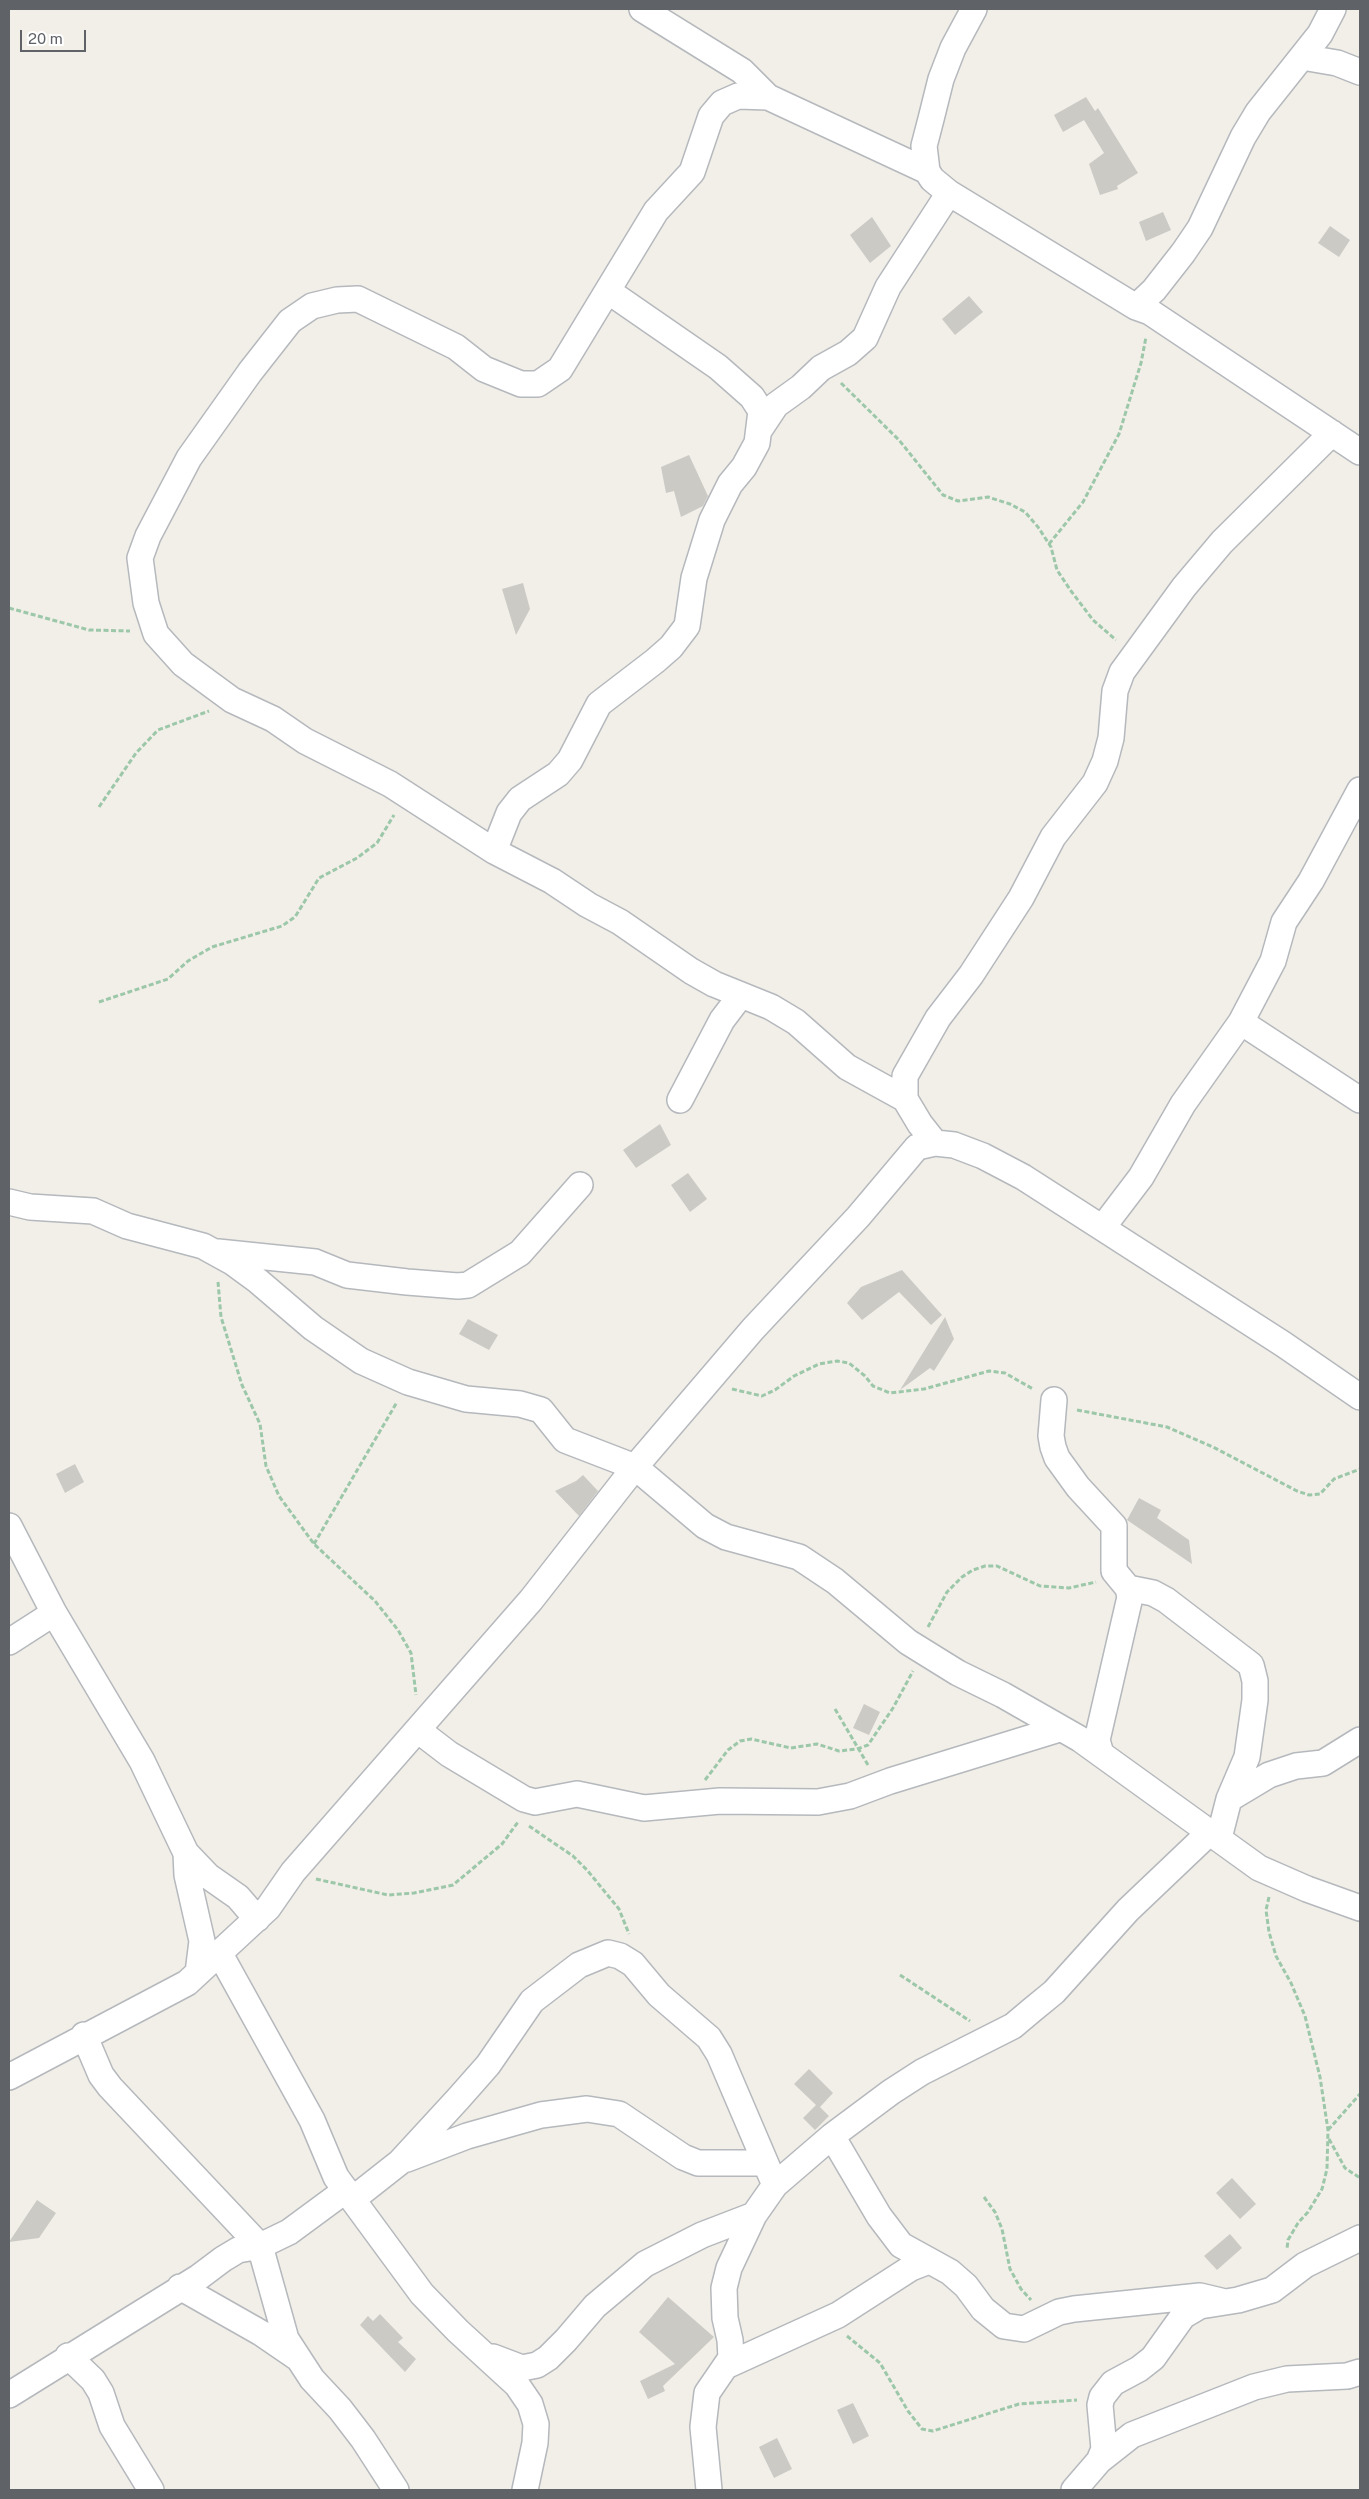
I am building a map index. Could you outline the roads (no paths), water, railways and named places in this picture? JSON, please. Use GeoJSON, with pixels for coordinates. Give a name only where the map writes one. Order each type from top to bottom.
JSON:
{"type":"FeatureCollection","features":[{"type":"Feature","properties":{"kind":"street"},"geometry":{"type":"LineString","coordinates":[[642,9],[742,70],[768,97],[927,171],[949,193],[1143,309],[1360,452]]}},
{"type":"Feature","properties":{"kind":"street"},"geometry":{"type":"LineString","coordinates":[[927,171],[924,146],[941,79],[953,48],[974,9]]}},
{"type":"Feature","properties":{"kind":"street"},"geometry":{"type":"LineString","coordinates":[[1143,309],[1154,290],[1200,228],[1258,112],[1320,34],[1333,9]]}},
{"type":"Feature","properties":{"kind":"street"},"geometry":{"type":"LineString","coordinates":[[1302,57],[1337,63],[1360,72]]}},
{"type":"Feature","properties":{"kind":"street"},"geometry":{"type":"LineString","coordinates":[[768,97],[738,96],[722,103],[711,116],[692,172],[656,211],[560,369],[538,384],[521,384],[502,378],[484,369],[456,347],[358,299],[337,300],[312,306],[290,321],[250,372],[189,458],[148,536],[140,558],[146,603],[156,634],[183,664],[232,700],[272,719],[305,741],[390,784],[494,851],[552,881],[588,905],[620,922],[691,971],[714,984],[771,1007],[796,1022],[847,1067],[905,1099],[920,1124],[935,1143]]}},
{"type":"Feature","properties":{"kind":"street"},"geometry":{"type":"LineString","coordinates":[[760,429],[776,405],[825,366],[848,353],[864,338],[888,287],[949,193]]}},
{"type":"Feature","properties":{"kind":"street"},"geometry":{"type":"LineString","coordinates":[[494,851],[509,813],[520,800],[558,774],[570,760],[599,704],[671,647],[687,626],[694,578],[712,520],[730,484],[744,467],[757,443],[760,429],[761,411],[752,397],[718,368],[608,291]]}},
{"type":"Feature","properties":{"kind":"street"},"geometry":{"type":"LineString","coordinates":[[905,1099],[906,1076],[938,1018],[971,975],[1021,898],[1054,837],[1095,783],[1105,761],[1111,738],[1115,691],[1130,660],[1184,587],[1222,542],[1332,433]]}},
{"type":"Feature","properties":{"kind":"street"},"geometry":{"type":"LineString","coordinates":[[1103,1227],[1141,1177],[1183,1104],[1241,1022],[1273,961],[1284,922],[1311,881],[1360,790]]}},
{"type":"Feature","properties":{"kind":"street"},"geometry":{"type":"LineString","coordinates":[[680,1100],[722,1020],[741,995]]}},
{"type":"Feature","properties":{"kind":"street"},"geometry":{"type":"LineString","coordinates":[[1241,1022],[1360,1100]]}},
{"type":"Feature","properties":{"kind":"street"},"geometry":{"type":"LineString","coordinates":[[9,2077],[84,2035],[187,1984],[268,1908],[294,1872],[419,1731],[531,1600],[635,1467],[753,1330],[858,1217],[917,1147],[935,1143],[954,1145],[983,1156],[1023,1177],[1103,1227],[1360,1397]]}},
{"type":"Feature","properties":{"kind":"street"},"geometry":{"type":"LineString","coordinates":[[215,1252],[315,1262],[348,1275],[407,1282],[468,1285],[520,1253],[580,1185]]}},
{"type":"Feature","properties":{"kind":"street"},"geometry":{"type":"LineString","coordinates":[[9,1202],[30,1207],[92,1211],[127,1226],[203,1246],[258,1280],[313,1328],[361,1361],[408,1382],[466,1399],[533,1406],[546,1414],[565,1440],[635,1467],[705,1526],[726,1537],[799,1556],[835,1581],[908,1642],[958,1673],[1003,1695],[1059,1729],[1080,1739],[1259,1868],[1360,1908]]}},
{"type":"Feature","properties":{"kind":"street"},"geometry":{"type":"LineString","coordinates":[[1054,1400],[1051,1436],[1057,1458],[1078,1487],[1114,1526],[1121,1579],[1130,1596],[1097,1740],[1101,1754]]}},
{"type":"Feature","properties":{"kind":"street"},"geometry":{"type":"LineString","coordinates":[[9,1526],[54,1613],[142,1761],[186,1853],[208,1876],[238,1897],[257,1919]]}},
{"type":"Feature","properties":{"kind":"street"},"geometry":{"type":"LineString","coordinates":[[709,2490],[703,2426],[707,2392],[728,2365],[731,2358],[725,2318],[724,2288],[728,2268],[754,2214],[775,2185],[832,2136],[922,2072],[1013,2026],[1054,1992],[1122,1917],[1214,1835],[1247,1756],[1254,1718],[1255,1681],[1251,1665],[1212,1633],[1160,1596],[1121,1579]]}},
{"type":"Feature","properties":{"kind":"street"},"geometry":{"type":"LineString","coordinates":[[9,1642],[54,1613]]}},
{"type":"Feature","properties":{"kind":"street"},"geometry":{"type":"LineString","coordinates":[[419,1731],[449,1754],[513,1792],[535,1802],[577,1794],[644,1808],[685,1803],[818,1802],[850,1796],[890,1781],[1059,1729]]}},
{"type":"Feature","properties":{"kind":"street"},"geometry":{"type":"LineString","coordinates":[[1229,1799],[1269,1775],[1296,1766],[1323,1763],[1360,1740]]}},
{"type":"Feature","properties":{"kind":"street"},"geometry":{"type":"LineString","coordinates":[[186,1853],[187,1875],[202,1941],[198,1974]]}},
{"type":"Feature","properties":{"kind":"street"},"geometry":{"type":"LineString","coordinates":[[400,2162],[488,2065],[532,2002],[579,1965],[608,1953],[620,1956],[633,1964],[659,1995],[709,2038],[719,2054],[775,2185]]}},
{"type":"Feature","properties":{"kind":"street"},"geometry":{"type":"LineString","coordinates":[[220,1954],[265,2037],[288,2073],[312,2120],[336,2177],[422,2294],[517,2385],[530,2404],[536,2424],[535,2443],[525,2490]]}},
{"type":"Feature","properties":{"kind":"street"},"geometry":{"type":"LineString","coordinates":[[84,2035],[101,2076],[110,2087],[260,2246],[286,2339],[297,2357],[362,2439],[396,2490]]}},
{"type":"Feature","properties":{"kind":"street"},"geometry":{"type":"LineString","coordinates":[[9,2395],[238,2250],[260,2246],[289,2232],[400,2162],[467,2136],[541,2115],[587,2109],[619,2114],[683,2157],[698,2163],[764,2163]]}},
{"type":"Feature","properties":{"kind":"street"},"geometry":{"type":"LineString","coordinates":[[832,2136],[840,2153],[891,2233],[901,2245],[958,2278],[983,2309],[1004,2326],[1024,2329],[1059,2312],[1200,2296],[1221,2301]]}},
{"type":"Feature","properties":{"kind":"street"},"geometry":{"type":"LineString","coordinates":[[480,2351],[522,2368],[537,2365],[548,2358],[566,2340],[595,2306],[645,2264],[702,2235],[754,2214]]}},
{"type":"Feature","properties":{"kind":"street"},"geometry":{"type":"LineString","coordinates":[[1099,2461],[1104,2450],[1100,2405],[1102,2397],[1113,2383],[1139,2370],[1153,2358],[1183,2316],[1200,2306],[1260,2294],[1284,2282],[1305,2265],[1360,2238]]}},
{"type":"Feature","properties":{"kind":"street"},"geometry":{"type":"LineString","coordinates":[[728,2365],[854,2306],[911,2268],[928,2261]]}},
{"type":"Feature","properties":{"kind":"street"},"geometry":{"type":"LineString","coordinates":[[180,2287],[297,2357]]}},
{"type":"Feature","properties":{"kind":"street"},"geometry":{"type":"LineString","coordinates":[[68,2356],[92,2380],[101,2393],[112,2426],[151,2490]]}},
{"type":"Feature","properties":{"kind":"street"},"geometry":{"type":"LineString","coordinates":[[1074,2490],[1099,2461],[1132,2435],[1254,2387],[1287,2379],[1347,2376],[1360,2372]]}}]}
